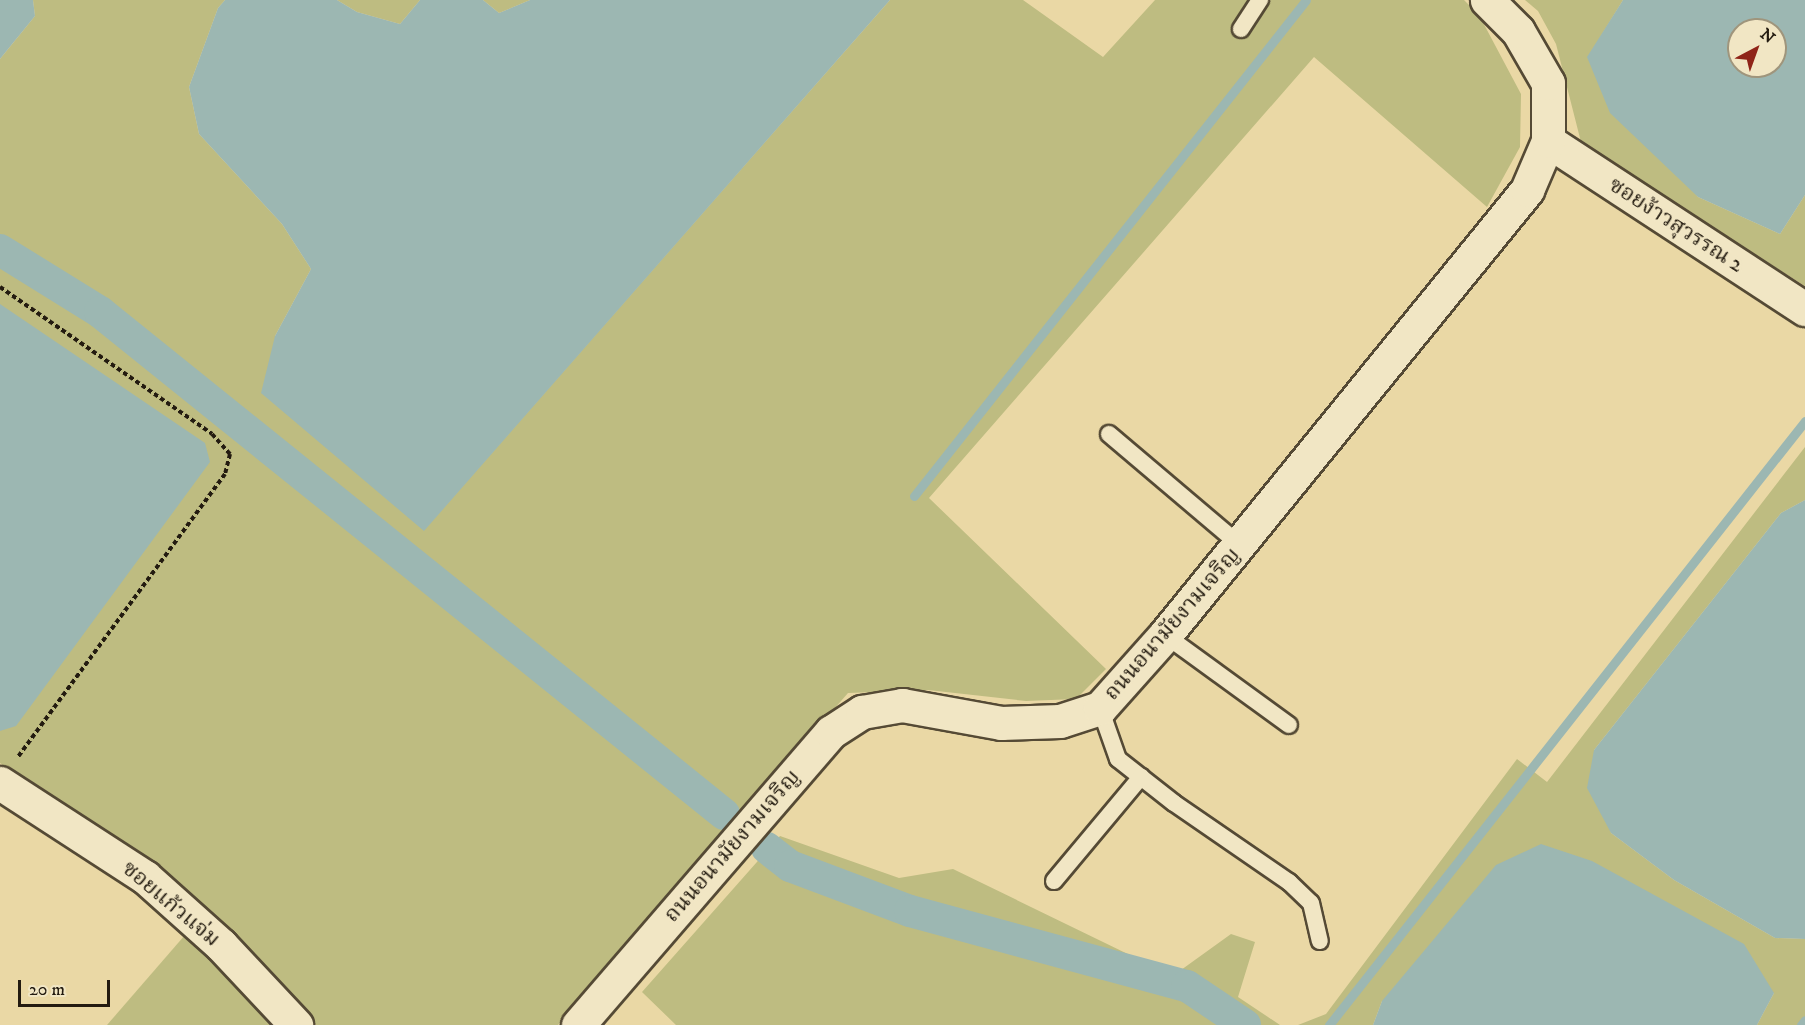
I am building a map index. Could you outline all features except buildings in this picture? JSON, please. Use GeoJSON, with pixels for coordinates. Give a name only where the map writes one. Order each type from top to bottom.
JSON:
{"type":"FeatureCollection","features":[{"type":"Feature","properties":{"kind":"street","name":"ถนนอนามัยงามเจริญ"},"geometry":{"type":"LineString","coordinates":[[587,1022],[831,732],[862,712],[903,705],[1001,723],[1060,721],[1100,708],[1165,635],[1527,190],[1548,141],[1548,83],[1518,31],[1487,0]]}},
{"type":"Feature","properties":{"kind":"street","name":"ซอยง้าวสุวรรณ 2"},"geometry":{"type":"LineString","coordinates":[[1548,141],[1805,309]]}},
{"type":"Feature","properties":{"kind":"street","name":"ซอยแก้วแจ่ม"},"geometry":{"type":"LineString","coordinates":[[7,773],[145,877],[221,945],[296,1025]]}},
{"type":"Feature","properties":{"kind":"lane"},"geometry":{"type":"LineString","coordinates":[[1241,29],[1260,0]]}},
{"type":"Feature","properties":{"kind":"lane"},"geometry":{"type":"LineString","coordinates":[[1109,434],[1239,545]]}},
{"type":"Feature","properties":{"kind":"lane"},"geometry":{"type":"LineString","coordinates":[[1165,635],[1289,725]]}},
{"type":"Feature","properties":{"kind":"lane"},"geometry":{"type":"LineString","coordinates":[[1100,708],[1118,759],[1289,882],[1311,903],[1320,941]]}},
{"type":"Feature","properties":{"kind":"lane"},"geometry":{"type":"LineString","coordinates":[[1053,881],[1141,777]]}},
{"type":"Feature","properties":{"kind":"path"},"geometry":{"type":"LineString","coordinates":[[0,286],[212,434],[230,454],[225,474],[7,773]]}},
{"type":"Feature","properties":{"kind":"shaded area"},"geometry":{"type":"Polygon","coordinates":[[[33,0],[225,0],[218,8],[189,87],[199,134],[282,224],[311,269],[275,336],[424,530],[890,0],[1023,0],[1103,57],[1155,0],[1464,0],[1479,15],[1521,94],[1520,147],[1487,207],[1314,57],[929,498],[1106,669],[1076,699],[1026,701],[928,690],[848,693],[558,1025],[316,1025],[204,910],[0,763],[0,59],[35,16],[33,0]]]}},
{"type":"Feature","properties":{"kind":"shaded area"},"geometry":{"type":"Polygon","coordinates":[[[337,0],[420,0],[400,24],[357,12],[337,0]]]}},
{"type":"Feature","properties":{"kind":"shaded area"},"geometry":{"type":"Polygon","coordinates":[[[483,0],[530,0],[499,13],[483,0]]]}},
{"type":"Feature","properties":{"kind":"shaded area"},"geometry":{"type":"Polygon","coordinates":[[[1525,0],[1623,0],[1588,57],[1698,197],[1780,234],[1805,195],[1805,286],[1582,146],[1556,44],[1538,11],[1525,0]]]}},
{"type":"Feature","properties":{"kind":"shaded area"},"geometry":{"type":"Polygon","coordinates":[[[1805,447],[1805,500],[1781,513],[1594,750],[1611,833],[1674,880],[1775,938],[1805,939],[1805,1025],[1757,1025],[1774,993],[1382,1001],[1373,1025],[1298,1025],[1326,1014],[1517,759],[1547,782],[1805,447]]]}},
{"type":"Feature","properties":{"kind":"shaded area"},"geometry":{"type":"Polygon","coordinates":[[[780,836],[899,878],[953,869],[1136,958],[1181,970],[1231,934],[1255,942],[1238,997],[1280,1025],[676,1025],[642,992],[780,836]]]}},
{"type":"Feature","properties":{"kind":"shaded area"},"geometry":{"type":"Polygon","coordinates":[[[185,935],[272,1025],[107,1025],[185,935]]]}},
{"type":"Feature","properties":{"kind":"water"},"geometry":{"type":"Polygon","coordinates":[[[0,0],[33,0],[35,16],[0,59],[0,0]]]}},
{"type":"Feature","properties":{"kind":"water"},"geometry":{"type":"Polygon","coordinates":[[[225,0],[337,0],[357,12],[400,24],[420,0],[483,0],[499,13],[530,0],[890,0],[424,531],[261,393],[275,336],[311,269],[282,224],[199,134],[189,87],[218,8],[225,0]]]}},
{"type":"Feature","properties":{"kind":"water"},"geometry":{"type":"Polygon","coordinates":[[[1623,0],[1805,0],[1805,195],[1780,234],[1698,197],[1610,113],[1587,57],[1623,0]]]}},
{"type":"Feature","properties":{"kind":"water"},"geometry":{"type":"Polygon","coordinates":[[[0,304],[205,443],[210,462],[16,726],[0,731],[0,304]]]}},
{"type":"Feature","properties":{"kind":"water"},"geometry":{"type":"Polygon","coordinates":[[[1805,500],[1805,939],[1775,938],[1674,880],[1611,833],[1587,788],[1594,750],[1781,513],[1805,500]]]}},
{"type":"Feature","properties":{"kind":"water"},"geometry":{"type":"Polygon","coordinates":[[[1541,844],[1592,861],[1744,944],[1774,993],[1757,1025],[1373,1025],[1382,1001],[1496,865],[1541,844]]]}},
{"type":"Feature","properties":{"kind":"waterway"},"geometry":{"type":"LineString","coordinates":[[914,496],[1306,0]]}},
{"type":"Feature","properties":{"kind":"waterway"},"geometry":{"type":"LineString","coordinates":[[0,250],[100,312],[724,814]]}},
{"type":"Feature","properties":{"kind":"waterway"},"geometry":{"type":"LineString","coordinates":[[1329,1025],[1805,421]]}},
{"type":"Feature","properties":{"kind":"waterway"},"geometry":{"type":"LineString","coordinates":[[767,848],[790,866],[910,911],[1187,986],[1245,1025]]}},
{"type":"Feature","properties":{"kind":"waterway"},"geometry":{"type":"LineString","coordinates":[[1801,1025],[1805,1020]]}}]}
